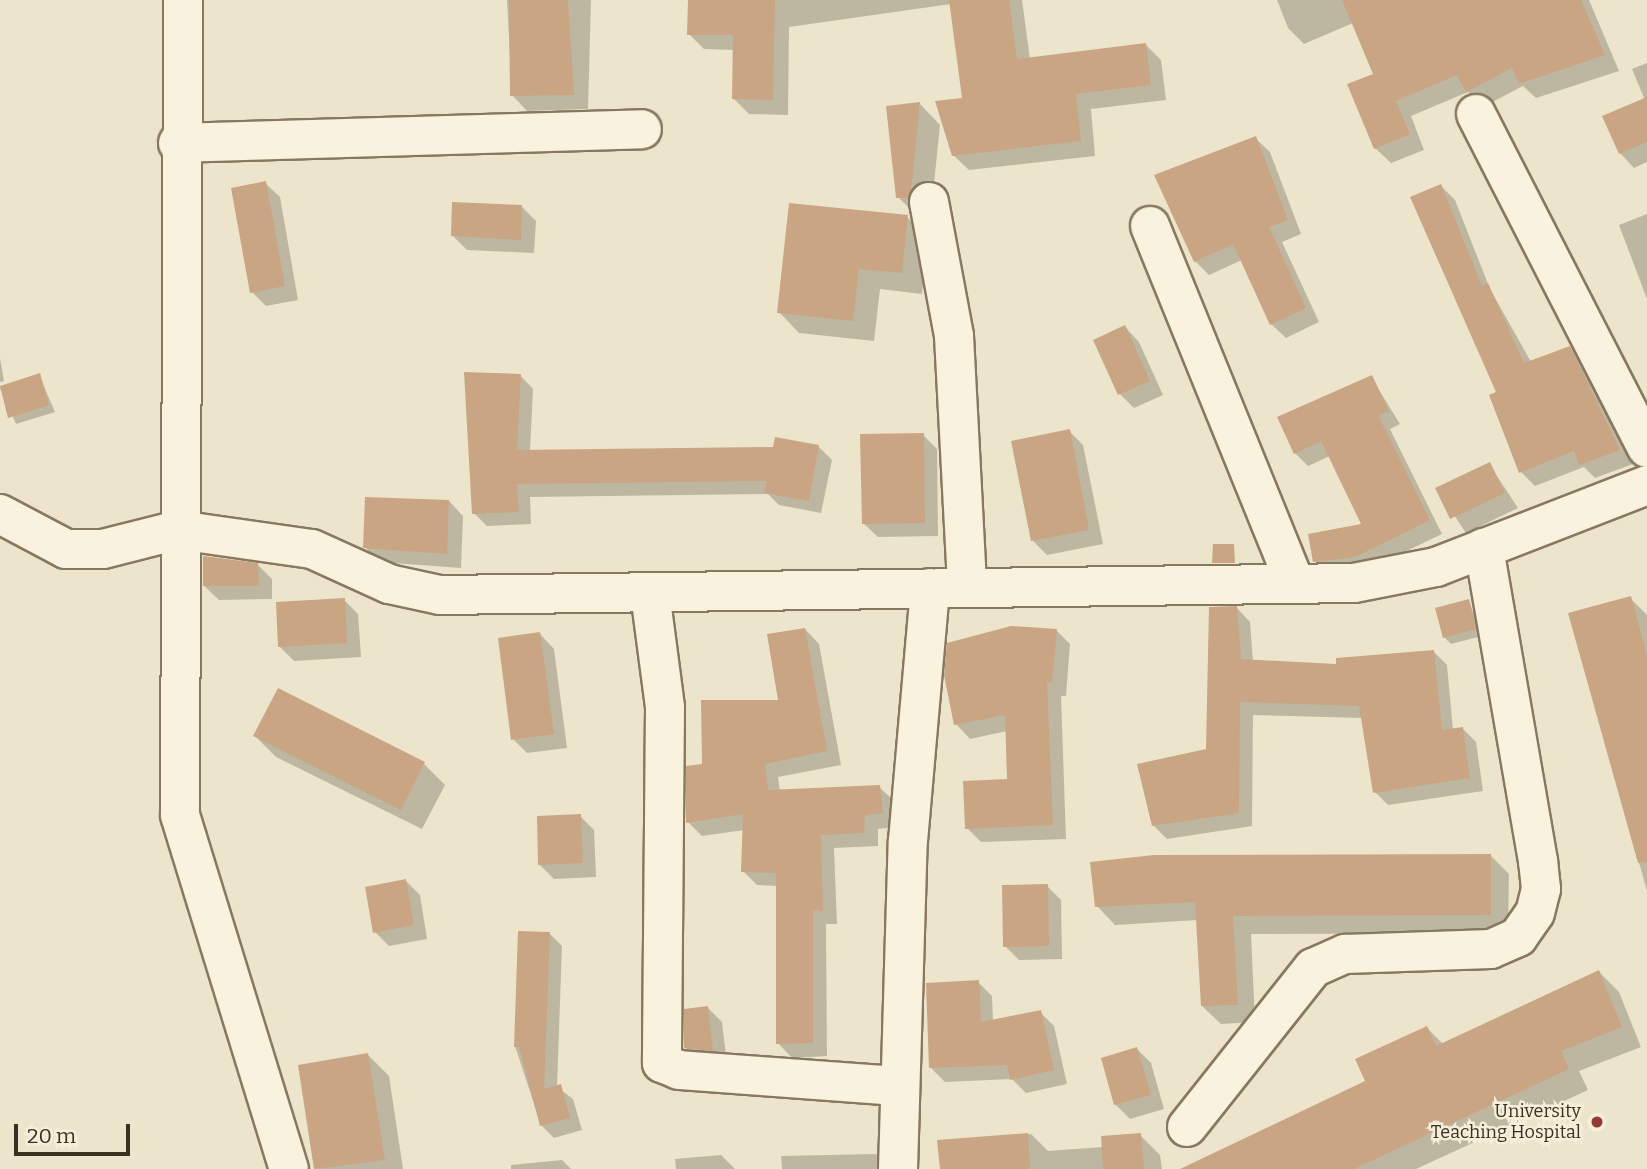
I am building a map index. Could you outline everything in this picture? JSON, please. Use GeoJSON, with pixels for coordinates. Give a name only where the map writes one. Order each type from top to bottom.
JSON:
{"type":"FeatureCollection","features":[{"type":"Feature","properties":{"kind":"street"},"geometry":{"type":"LineString","coordinates":[[183,0],[178,143],[180,815],[289,1169]]}},
{"type":"Feature","properties":{"kind":"street"},"geometry":{"type":"LineString","coordinates":[[1476,114],[1647,448]]}},
{"type":"Feature","properties":{"kind":"street"},"geometry":{"type":"LineString","coordinates":[[178,143],[642,129]]}},
{"type":"Feature","properties":{"kind":"street"},"geometry":{"type":"LineString","coordinates":[[898,1169],[898,1086],[908,841],[948,588],[954,337],[929,202]]}},
{"type":"Feature","properties":{"kind":"street"},"geometry":{"type":"LineString","coordinates":[[1150,226],[1295,583]]}},
{"type":"Feature","properties":{"kind":"street"},"geometry":{"type":"LineString","coordinates":[[0,514],[66,549],[103,549],[178,530],[312,549],[415,592],[650,593],[1295,583],[1397,577],[1484,548],[1647,485]]}},
{"type":"Feature","properties":{"kind":"street"},"geometry":{"type":"LineString","coordinates":[[1187,1128],[1288,992],[1313,968],[1345,954],[1491,949],[1518,937],[1535,913],[1541,889],[1538,861],[1484,548]]}},
{"type":"Feature","properties":{"kind":"street"},"geometry":{"type":"LineString","coordinates":[[650,593],[665,707],[662,1063],[678,1070],[898,1086]]}},
{"type":"Feature","properties":{"kind":"building"},"geometry":{"type":"Polygon","coordinates":[[[509,0],[568,0],[574,95],[510,96],[509,0]]]}},
{"type":"Feature","properties":{"kind":"building"},"geometry":{"type":"Polygon","coordinates":[[[688,0],[775,0],[773,100],[732,99],[733,35],[687,35],[688,0]]]}},
{"type":"Feature","properties":{"kind":"building"},"geometry":{"type":"Polygon","coordinates":[[[949,0],[1009,0],[1017,59],[1146,43],[1151,85],[1076,94],[1081,141],[952,156],[935,101],[962,98],[949,0]]]}},
{"type":"Feature","properties":{"kind":"building"},"geometry":{"type":"Polygon","coordinates":[[[1342,0],[1581,0],[1605,55],[1519,84],[1512,68],[1466,92],[1457,75],[1396,101],[1410,134],[1374,149],[1347,84],[1373,74],[1342,0]]]}},
{"type":"Feature","properties":{"kind":"building"},"geometry":{"type":"Polygon","coordinates":[[[1647,97],[1647,142],[1619,154],[1602,116],[1647,97]]]}},
{"type":"Feature","properties":{"kind":"building"},"geometry":{"type":"Polygon","coordinates":[[[920,102],[911,191],[908,198],[896,198],[886,106],[920,102]]]}},
{"type":"Feature","properties":{"kind":"building"},"geometry":{"type":"Polygon","coordinates":[[[1256,136],[1288,220],[1269,227],[1306,308],[1270,325],[1233,244],[1194,262],[1154,175],[1256,136]]]}},
{"type":"Feature","properties":{"kind":"building"},"geometry":{"type":"Polygon","coordinates":[[[266,181],[285,286],[250,293],[231,188],[266,181]]]}},
{"type":"Feature","properties":{"kind":"building"},"geometry":{"type":"Polygon","coordinates":[[[1441,184],[1482,286],[1488,283],[1524,363],[1570,346],[1620,450],[1579,465],[1574,451],[1519,473],[1489,395],[1496,392],[1410,197],[1441,184]]]}},
{"type":"Feature","properties":{"kind":"building"},"geometry":{"type":"Polygon","coordinates":[[[452,202],[522,205],[521,240],[451,236],[452,202]]]}},
{"type":"Feature","properties":{"kind":"building"},"geometry":{"type":"Polygon","coordinates":[[[789,203],[908,215],[902,273],[859,269],[853,321],[777,313],[789,203]]]}},
{"type":"Feature","properties":{"kind":"building"},"geometry":{"type":"Polygon","coordinates":[[[1125,325],[1150,381],[1118,395],[1093,340],[1125,325]]]}},
{"type":"Feature","properties":{"kind":"building"},"geometry":{"type":"Polygon","coordinates":[[[464,372],[521,374],[517,450],[773,447],[775,437],[819,445],[809,501],[764,493],[767,481],[517,484],[519,512],[472,514],[464,372]]]}},
{"type":"Feature","properties":{"kind":"building"},"geometry":{"type":"Polygon","coordinates":[[[40,373],[49,405],[8,418],[0,386],[40,373]]]}},
{"type":"Feature","properties":{"kind":"building"},"geometry":{"type":"Polygon","coordinates":[[[1372,375],[1389,411],[1378,415],[1430,520],[1355,557],[1313,562],[1308,534],[1361,524],[1321,441],[1294,454],[1277,417],[1372,375]]]}},
{"type":"Feature","properties":{"kind":"building"},"geometry":{"type":"Polygon","coordinates":[[[1070,429],[1089,530],[1031,541],[1011,441],[1070,429]]]}},
{"type":"Feature","properties":{"kind":"building"},"geometry":{"type":"Polygon","coordinates":[[[924,433],[925,523],[862,524],[860,434],[924,433]]]}},
{"type":"Feature","properties":{"kind":"building"},"geometry":{"type":"Polygon","coordinates":[[[1490,462],[1505,493],[1450,519],[1435,488],[1490,462]]]}},
{"type":"Feature","properties":{"kind":"building"},"geometry":{"type":"Polygon","coordinates":[[[365,497],[449,500],[447,554],[363,548],[365,497]]]}},
{"type":"Feature","properties":{"kind":"building"},"geometry":{"type":"Polygon","coordinates":[[[1213,544],[1234,544],[1235,563],[1212,563],[1213,544]]]}},
{"type":"Feature","properties":{"kind":"building"},"geometry":{"type":"Polygon","coordinates":[[[203,556],[258,563],[259,586],[203,586],[203,556]]]}},
{"type":"Feature","properties":{"kind":"building"},"geometry":{"type":"Polygon","coordinates":[[[1631,596],[1647,656],[1647,862],[1638,863],[1568,613],[1631,596]]]}},
{"type":"Feature","properties":{"kind":"building"},"geometry":{"type":"Polygon","coordinates":[[[345,598],[347,643],[278,647],[276,602],[345,598]]]}},
{"type":"Feature","properties":{"kind":"building"},"geometry":{"type":"Polygon","coordinates":[[[1469,599],[1476,629],[1443,638],[1435,608],[1469,599]]]}},
{"type":"Feature","properties":{"kind":"building"},"geometry":{"type":"Polygon","coordinates":[[[1237,606],[1241,659],[1336,664],[1336,658],[1434,650],[1442,730],[1463,727],[1470,778],[1373,793],[1359,706],[1240,702],[1239,813],[1152,826],[1137,764],[1206,749],[1209,607],[1237,606]]]}},
{"type":"Feature","properties":{"kind":"building"},"geometry":{"type":"Polygon","coordinates":[[[1011,626],[1057,629],[1052,683],[1047,682],[1053,825],[965,829],[963,781],[1007,779],[1005,715],[954,725],[944,675],[947,643],[1011,626]]]}},
{"type":"Feature","properties":{"kind":"building"},"geometry":{"type":"Polygon","coordinates":[[[805,628],[827,751],[765,764],[768,790],[880,785],[883,813],[865,815],[864,833],[821,835],[823,911],[813,910],[813,1043],[776,1044],[776,873],[741,872],[743,814],[686,823],[686,766],[702,764],[701,700],[778,700],[767,634],[805,628]]]}},
{"type":"Feature","properties":{"kind":"building"},"geometry":{"type":"Polygon","coordinates":[[[540,632],[554,734],[511,740],[498,638],[540,632]]]}},
{"type":"Feature","properties":{"kind":"building"},"geometry":{"type":"Polygon","coordinates":[[[278,688],[425,762],[401,810],[253,736],[278,688]]]}},
{"type":"Feature","properties":{"kind":"building"},"geometry":{"type":"Polygon","coordinates":[[[581,814],[583,863],[538,865],[537,816],[581,814]]]}},
{"type":"Feature","properties":{"kind":"building"},"geometry":{"type":"Polygon","coordinates":[[[1491,854],[1491,915],[1233,916],[1238,1005],[1201,1006],[1195,902],[1095,907],[1090,862],[1154,855],[1491,854]]]}},
{"type":"Feature","properties":{"kind":"building"},"geometry":{"type":"Polygon","coordinates":[[[406,879],[414,925],[373,933],[365,887],[406,879]]]}},
{"type":"Feature","properties":{"kind":"building"},"geometry":{"type":"Polygon","coordinates":[[[1048,884],[1049,946],[1003,947],[1002,885],[1048,884]]]}},
{"type":"Feature","properties":{"kind":"building"},"geometry":{"type":"Polygon","coordinates":[[[518,931],[550,932],[544,1089],[561,1084],[570,1118],[540,1126],[519,1047],[514,1047],[518,931]]]}},
{"type":"Feature","properties":{"kind":"building"},"geometry":{"type":"Polygon","coordinates":[[[1599,970],[1622,1027],[1561,1051],[1569,1069],[1354,1169],[1180,1169],[1365,1081],[1355,1059],[1427,1026],[1436,1046],[1599,970]]]}},
{"type":"Feature","properties":{"kind":"building"},"geometry":{"type":"Polygon","coordinates":[[[979,980],[981,1022],[1041,1010],[1054,1070],[1010,1080],[1007,1065],[929,1068],[926,983],[979,980]]]}},
{"type":"Feature","properties":{"kind":"building"},"geometry":{"type":"Polygon","coordinates":[[[708,1006],[713,1051],[684,1048],[684,1009],[708,1006]]]}},
{"type":"Feature","properties":{"kind":"building"},"geometry":{"type":"Polygon","coordinates":[[[1137,1047],[1151,1095],[1114,1105],[1101,1058],[1137,1047]]]}},
{"type":"Feature","properties":{"kind":"building"},"geometry":{"type":"Polygon","coordinates":[[[368,1053],[385,1160],[314,1169],[298,1065],[368,1053]]]}},
{"type":"Feature","properties":{"kind":"building"},"geometry":{"type":"Polygon","coordinates":[[[1028,1133],[1030,1169],[940,1169],[937,1140],[1028,1133]]]}},
{"type":"Feature","properties":{"kind":"building"},"geometry":{"type":"Polygon","coordinates":[[[1141,1133],[1144,1169],[1103,1169],[1101,1136],[1141,1133]]]}},
{"type":"Feature","properties":{"kind":"place","name":"University Teaching Hospital"},"geometry":{"type":"Point","coordinates":[1597,1122]}}]}
